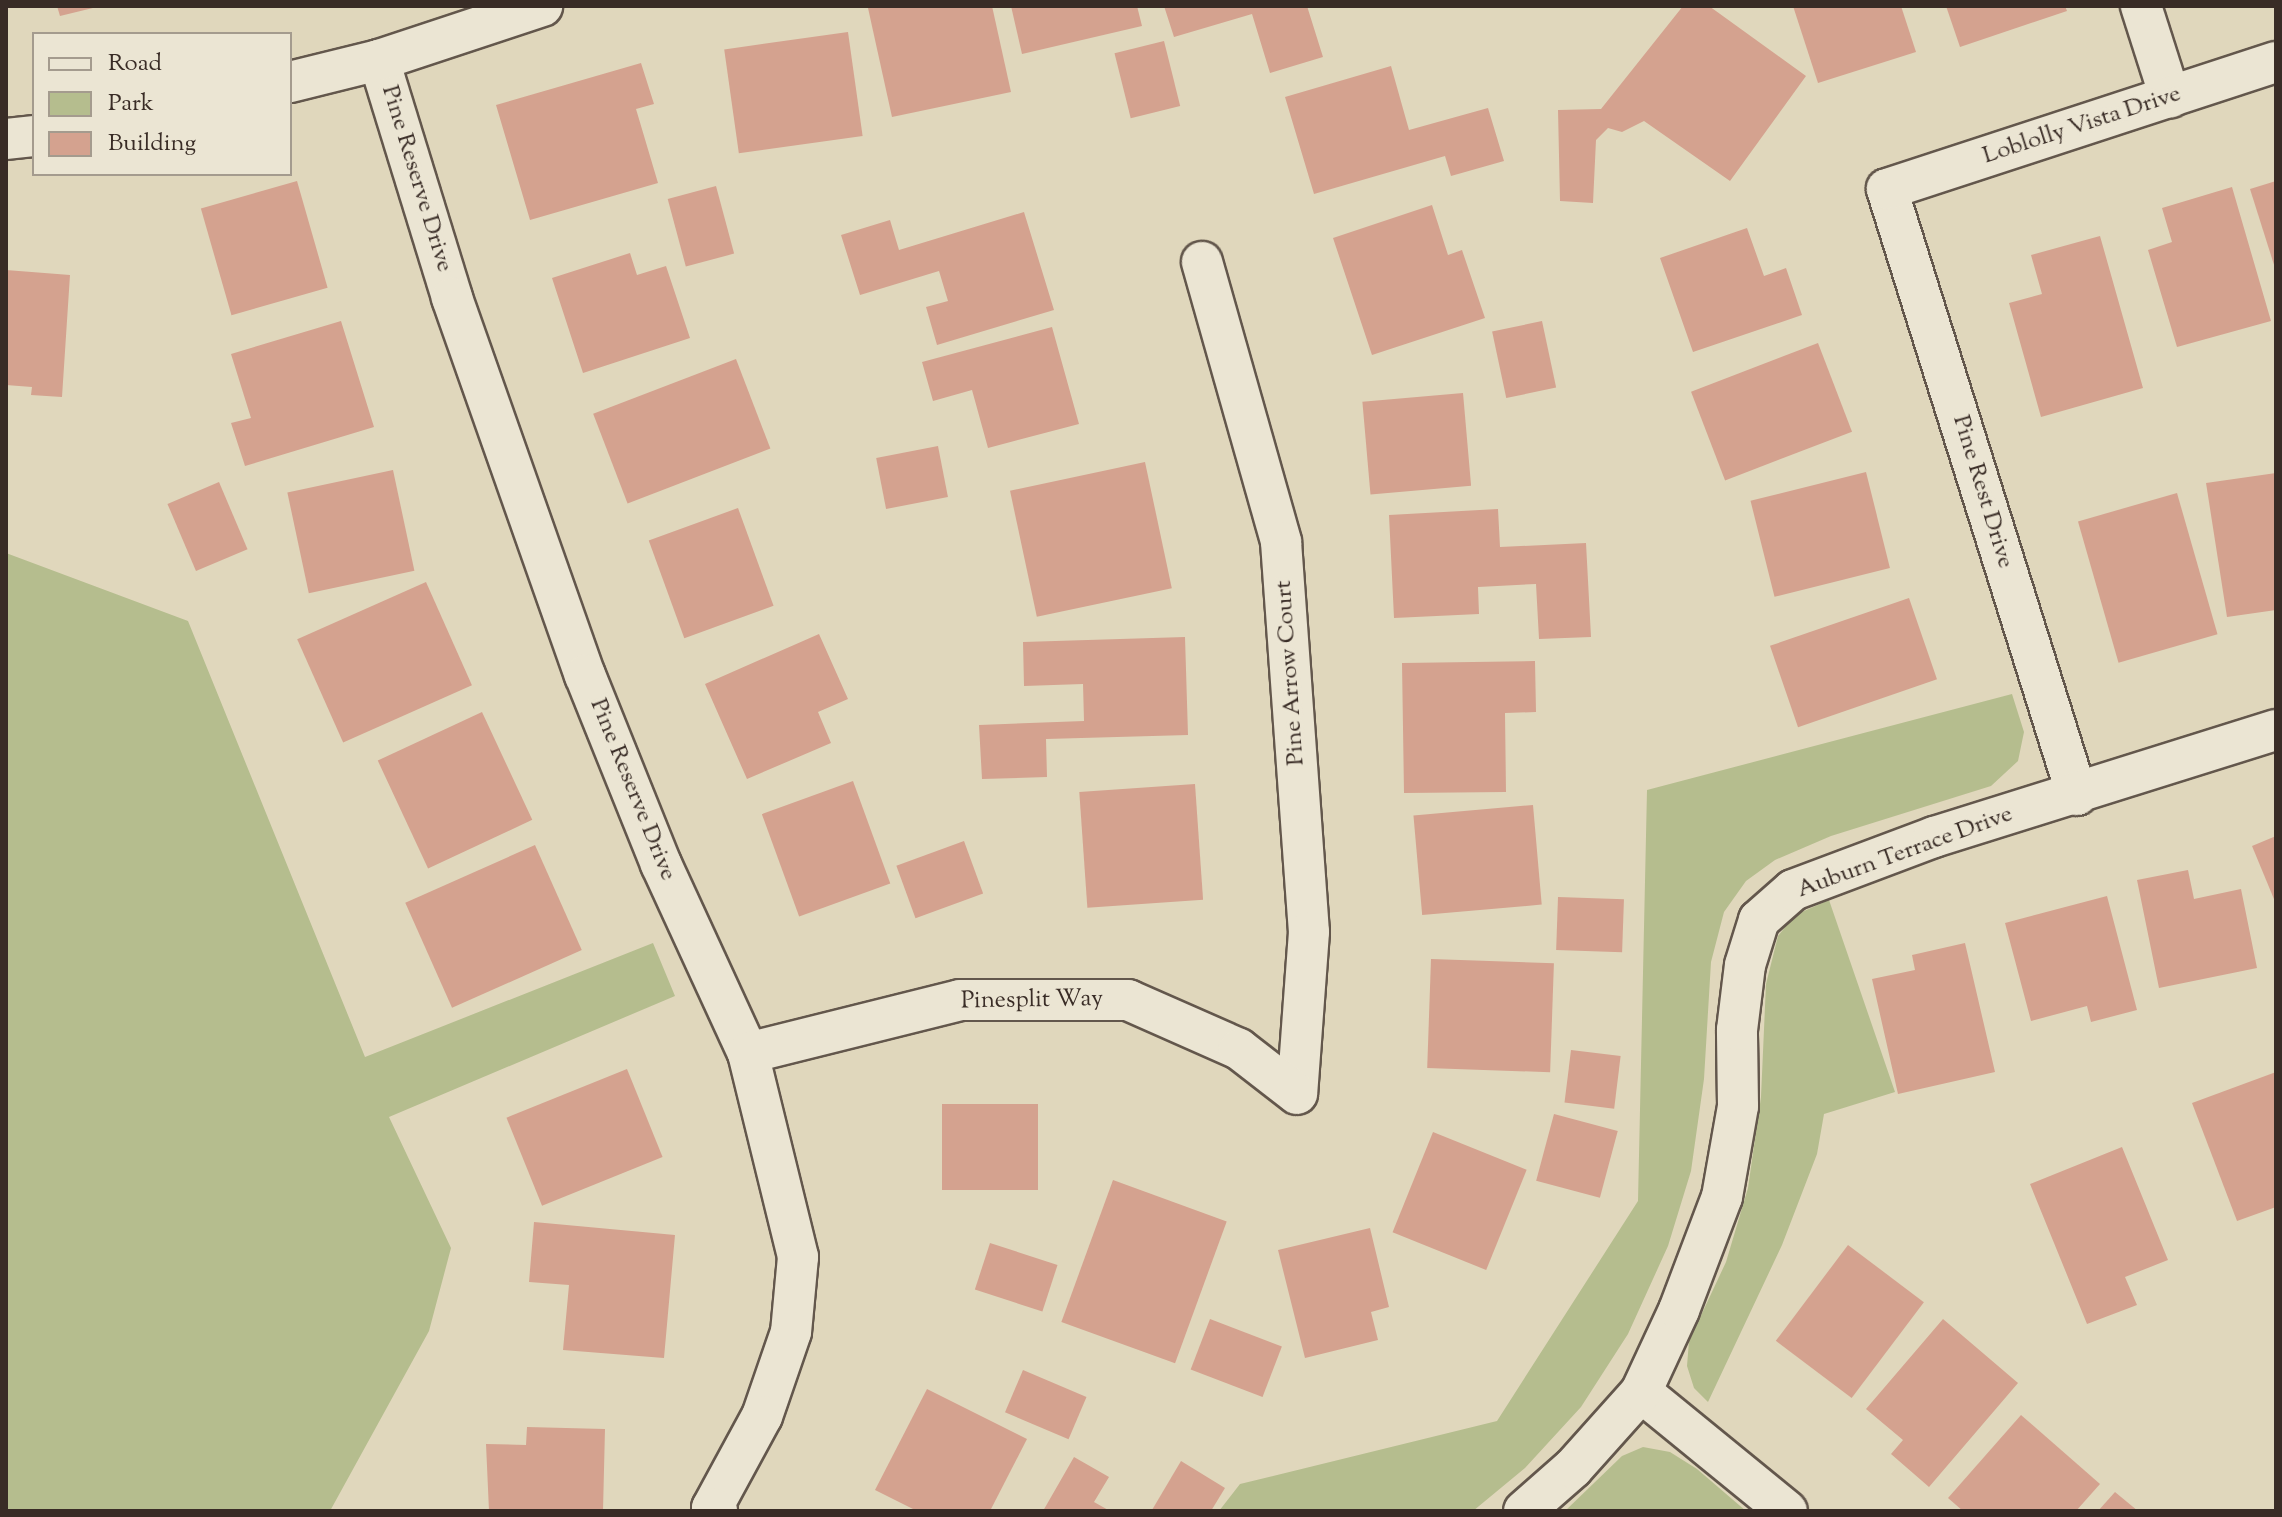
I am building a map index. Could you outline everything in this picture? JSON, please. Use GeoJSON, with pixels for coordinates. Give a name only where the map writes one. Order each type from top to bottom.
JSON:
{"type":"FeatureCollection","features":[{"type":"Feature","properties":{"kind":"street"},"geometry":{"type":"LineString","coordinates":[[292,82],[379,60],[542,6]]}},
{"type":"Feature","properties":{"kind":"street"},"geometry":{"type":"LineString","coordinates":[[2141,6],[2170,97]]}},
{"type":"Feature","properties":{"kind":"street","name":"Pine Reserve Drive"},"geometry":{"type":"LineString","coordinates":[[379,60],[452,298],[585,675],[661,864],[748,1053],[798,1257],[791,1332],[762,1416],[712,1508],[717,1511]]}},
{"type":"Feature","properties":{"kind":"street","name":"Loblolly Vista Drive"},"geometry":{"type":"LineString","coordinates":[[1887,189],[2276,62]]}},
{"type":"Feature","properties":{"kind":"street"},"geometry":{"type":"LineString","coordinates":[[6,139],[32,136]]}},
{"type":"Feature","properties":{"kind":"street","name":"Pine Rest Drive"},"geometry":{"type":"LineString","coordinates":[[1887,189],[2077,795]]}},
{"type":"Feature","properties":{"kind":"street","name":"Pine Arrow Court"},"geometry":{"type":"LineString","coordinates":[[1202,262],[1281,542],[1309,932],[1297,1094]]}},
{"type":"Feature","properties":{"kind":"street","name":"Auburn Terrace Drive"},"geometry":{"type":"LineString","coordinates":[[1524,1511],[1573,1468],[1641,1392],[1679,1310],[1722,1197],[1738,1106],[1737,1030],[1745,965],[1759,920],[1793,890],[1934,837],[2077,795],[2276,730]]}},
{"type":"Feature","properties":{"kind":"street","name":"Pinesplit Way"},"geometry":{"type":"LineString","coordinates":[[748,1053],[960,1000],[1128,1000],[1239,1049],[1297,1094]]}},
{"type":"Feature","properties":{"kind":"street"},"geometry":{"type":"LineString","coordinates":[[1641,1392],[1787,1511]]}},
{"type":"Feature","properties":{"kind":"green space"},"geometry":{"type":"Polygon","coordinates":[[[6,553],[188,621],[365,1057],[653,943],[675,996],[389,1117],[451,1248],[429,1331],[330,1511],[6,1511],[6,553]]]}},
{"type":"Feature","properties":{"kind":"green space"},"geometry":{"type":"Polygon","coordinates":[[[2012,694],[2024,732],[2018,761],[1991,786],[1831,836],[1775,860],[1746,881],[1724,912],[1711,962],[1704,1079],[1691,1171],[1668,1246],[1628,1334],[1581,1407],[1525,1468],[1473,1511],[1219,1511],[1240,1484],[1497,1421],[1638,1201],[1647,790],[2012,694]]]}},
{"type":"Feature","properties":{"kind":"green space"},"geometry":{"type":"Polygon","coordinates":[[[1829,900],[1895,1092],[1824,1114],[1817,1154],[1782,1245],[1708,1402],[1694,1388],[1687,1366],[1689,1341],[1726,1262],[1748,1188],[1761,1097],[1766,984],[1778,936],[1795,915],[1829,900]]]}},
{"type":"Feature","properties":{"kind":"green space"},"geometry":{"type":"Polygon","coordinates":[[[1643,1447],[1670,1452],[1697,1469],[1746,1511],[1565,1511],[1622,1456],[1643,1447]]]}},
{"type":"Feature","properties":{"kind":"building"},"geometry":{"type":"Polygon","coordinates":[[[57,6],[97,6],[97,7],[60,16],[57,6]]]}},
{"type":"Feature","properties":{"kind":"building"},"geometry":{"type":"Polygon","coordinates":[[[992,6],[1011,92],[892,117],[868,8],[992,6]]]}},
{"type":"Feature","properties":{"kind":"building"},"geometry":{"type":"Polygon","coordinates":[[[1011,6],[1137,6],[1142,26],[1022,54],[1011,6]]]}},
{"type":"Feature","properties":{"kind":"building"},"geometry":{"type":"Polygon","coordinates":[[[1164,6],[1307,6],[1323,57],[1270,73],[1252,14],[1174,37],[1164,6]]]}},
{"type":"Feature","properties":{"kind":"building"},"geometry":{"type":"Polygon","coordinates":[[[1683,6],[1709,6],[1806,76],[1730,181],[1644,121],[1622,132],[1608,128],[1596,140],[1593,203],[1560,201],[1558,110],[1601,109],[1683,6]]]}},
{"type":"Feature","properties":{"kind":"building"},"geometry":{"type":"Polygon","coordinates":[[[1793,6],[1901,6],[1916,52],[1818,83],[1793,6]]]}},
{"type":"Feature","properties":{"kind":"building"},"geometry":{"type":"Polygon","coordinates":[[[1946,6],[2065,6],[2067,11],[1960,47],[1946,6]]]}},
{"type":"Feature","properties":{"kind":"building"},"geometry":{"type":"Polygon","coordinates":[[[848,32],[863,136],[739,153],[724,49],[848,32]]]}},
{"type":"Feature","properties":{"kind":"building"},"geometry":{"type":"Polygon","coordinates":[[[1164,41],[1180,106],[1131,118],[1115,53],[1164,41]]]}},
{"type":"Feature","properties":{"kind":"building"},"geometry":{"type":"Polygon","coordinates":[[[641,63],[654,104],[636,109],[658,183],[530,220],[496,105],[641,63]]]}},
{"type":"Feature","properties":{"kind":"building"},"geometry":{"type":"Polygon","coordinates":[[[1391,66],[1409,130],[1488,108],[1504,161],[1451,176],[1445,156],[1314,194],[1285,97],[1391,66]]]}},
{"type":"Feature","properties":{"kind":"building"},"geometry":{"type":"Polygon","coordinates":[[[297,181],[328,288],[231,315],[201,209],[297,181]]]}},
{"type":"Feature","properties":{"kind":"building"},"geometry":{"type":"Polygon","coordinates":[[[2276,181],[2276,268],[2275,268],[2250,189],[2276,181]]]}},
{"type":"Feature","properties":{"kind":"building"},"geometry":{"type":"Polygon","coordinates":[[[716,186],[734,254],[686,267],[668,199],[716,186]]]}},
{"type":"Feature","properties":{"kind":"building"},"geometry":{"type":"Polygon","coordinates":[[[2232,187],[2271,321],[2177,347],[2148,250],[2172,242],[2162,208],[2232,187]]]}},
{"type":"Feature","properties":{"kind":"building"},"geometry":{"type":"Polygon","coordinates":[[[1432,205],[1448,255],[1462,250],[1485,318],[1372,355],[1333,238],[1432,205]]]}},
{"type":"Feature","properties":{"kind":"building"},"geometry":{"type":"Polygon","coordinates":[[[1024,212],[1054,310],[937,345],[926,307],[948,301],[939,271],[860,295],[841,235],[890,220],[899,250],[1024,212]]]}},
{"type":"Feature","properties":{"kind":"building"},"geometry":{"type":"Polygon","coordinates":[[[1747,228],[1764,276],[1786,268],[1802,315],[1693,352],[1660,258],[1747,228]]]}},
{"type":"Feature","properties":{"kind":"building"},"geometry":{"type":"Polygon","coordinates":[[[2100,236],[2143,388],[2041,417],[2009,303],[2042,294],[2031,255],[2100,236]]]}},
{"type":"Feature","properties":{"kind":"building"},"geometry":{"type":"Polygon","coordinates":[[[630,253],[637,275],[666,266],[690,338],[583,373],[552,278],[630,253]]]}},
{"type":"Feature","properties":{"kind":"building"},"geometry":{"type":"Polygon","coordinates":[[[6,270],[70,275],[62,397],[31,395],[32,387],[6,385],[6,270]]]}},
{"type":"Feature","properties":{"kind":"building"},"geometry":{"type":"Polygon","coordinates":[[[341,321],[374,427],[245,466],[231,423],[251,418],[231,354],[341,321]]]}},
{"type":"Feature","properties":{"kind":"building"},"geometry":{"type":"Polygon","coordinates":[[[1542,321],[1556,388],[1506,398],[1492,332],[1542,321]]]}},
{"type":"Feature","properties":{"kind":"building"},"geometry":{"type":"Polygon","coordinates":[[[1052,327],[1079,424],[988,448],[972,390],[933,401],[922,362],[1052,327]]]}},
{"type":"Feature","properties":{"kind":"building"},"geometry":{"type":"Polygon","coordinates":[[[1818,343],[1852,432],[1725,480],[1691,392],[1818,343]]]}},
{"type":"Feature","properties":{"kind":"building"},"geometry":{"type":"Polygon","coordinates":[[[736,359],[770,449],[628,503],[593,414],[736,359]]]}},
{"type":"Feature","properties":{"kind":"building"},"geometry":{"type":"Polygon","coordinates":[[[1463,393],[1471,486],[1370,494],[1362,402],[1463,393]]]}},
{"type":"Feature","properties":{"kind":"building"},"geometry":{"type":"Polygon","coordinates":[[[938,446],[948,497],[886,509],[876,458],[938,446]]]}},
{"type":"Feature","properties":{"kind":"building"},"geometry":{"type":"Polygon","coordinates":[[[1145,462],[1172,588],[1037,617],[1010,491],[1145,462]]]}},
{"type":"Feature","properties":{"kind":"building"},"geometry":{"type":"Polygon","coordinates":[[[393,470],[414,571],[309,593],[287,492],[393,470]]]}},
{"type":"Feature","properties":{"kind":"building"},"geometry":{"type":"Polygon","coordinates":[[[1866,472],[1890,568],[1774,597],[1751,501],[1866,472]]]}},
{"type":"Feature","properties":{"kind":"building"},"geometry":{"type":"Polygon","coordinates":[[[2276,473],[2276,610],[2227,617],[2206,483],[2276,473]]]}},
{"type":"Feature","properties":{"kind":"building"},"geometry":{"type":"Polygon","coordinates":[[[219,482],[248,549],[196,571],[167,504],[219,482]]]}},
{"type":"Feature","properties":{"kind":"building"},"geometry":{"type":"Polygon","coordinates":[[[2177,493],[2218,634],[2119,663],[2078,521],[2177,493]]]}},
{"type":"Feature","properties":{"kind":"building"},"geometry":{"type":"Polygon","coordinates":[[[738,508],[774,606],[684,638],[649,540],[738,508]]]}},
{"type":"Feature","properties":{"kind":"building"},"geometry":{"type":"Polygon","coordinates":[[[1498,509],[1500,547],[1586,543],[1591,637],[1539,639],[1536,584],[1478,587],[1479,614],[1394,618],[1389,515],[1498,509]]]}},
{"type":"Feature","properties":{"kind":"building"},"geometry":{"type":"Polygon","coordinates":[[[426,582],[472,685],[343,743],[297,639],[426,582]]]}},
{"type":"Feature","properties":{"kind":"building"},"geometry":{"type":"Polygon","coordinates":[[[1909,598],[1937,679],[1798,727],[1770,646],[1909,598]]]}},
{"type":"Feature","properties":{"kind":"building"},"geometry":{"type":"Polygon","coordinates":[[[819,634],[848,699],[818,712],[831,743],[747,779],[705,684],[819,634]]]}},
{"type":"Feature","properties":{"kind":"building"},"geometry":{"type":"Polygon","coordinates":[[[1185,637],[1188,735],[1046,739],[1047,777],[982,779],[979,725],[1084,721],[1083,684],[1024,686],[1023,642],[1185,637]]]}},
{"type":"Feature","properties":{"kind":"building"},"geometry":{"type":"Polygon","coordinates":[[[1535,661],[1536,712],[1505,713],[1506,792],[1404,793],[1402,663],[1535,661]]]}},
{"type":"Feature","properties":{"kind":"building"},"geometry":{"type":"Polygon","coordinates":[[[482,712],[532,820],[428,868],[378,761],[482,712]]]}},
{"type":"Feature","properties":{"kind":"building"},"geometry":{"type":"Polygon","coordinates":[[[853,781],[890,883],[799,917],[762,814],[853,781]]]}},
{"type":"Feature","properties":{"kind":"building"},"geometry":{"type":"Polygon","coordinates":[[[1195,784],[1203,900],[1087,908],[1079,792],[1195,784]]]}},
{"type":"Feature","properties":{"kind":"building"},"geometry":{"type":"Polygon","coordinates":[[[1533,805],[1542,905],[1422,915],[1413,815],[1533,805]]]}},
{"type":"Feature","properties":{"kind":"building"},"geometry":{"type":"Polygon","coordinates":[[[2276,836],[2276,904],[2252,846],[2276,836]]]}},
{"type":"Feature","properties":{"kind":"building"},"geometry":{"type":"Polygon","coordinates":[[[964,841],[983,894],[915,918],[896,866],[964,841]]]}},
{"type":"Feature","properties":{"kind":"building"},"geometry":{"type":"Polygon","coordinates":[[[535,845],[582,950],[452,1008],[405,903],[535,845]]]}},
{"type":"Feature","properties":{"kind":"building"},"geometry":{"type":"Polygon","coordinates":[[[2188,870],[2194,899],[2241,889],[2257,968],[2159,988],[2137,880],[2188,870]]]}},
{"type":"Feature","properties":{"kind":"building"},"geometry":{"type":"Polygon","coordinates":[[[2107,896],[2137,1010],[2091,1022],[2087,1006],[2031,1021],[2005,923],[2107,896]]]}},
{"type":"Feature","properties":{"kind":"building"},"geometry":{"type":"Polygon","coordinates":[[[1558,897],[1624,899],[1622,952],[1556,950],[1558,897]]]}},
{"type":"Feature","properties":{"kind":"building"},"geometry":{"type":"Polygon","coordinates":[[[1965,943],[1995,1072],[1898,1094],[1872,979],[1915,970],[1912,955],[1965,943]]]}},
{"type":"Feature","properties":{"kind":"building"},"geometry":{"type":"Polygon","coordinates":[[[1431,959],[1554,963],[1550,1072],[1427,1068],[1431,959]]]}},
{"type":"Feature","properties":{"kind":"building"},"geometry":{"type":"Polygon","coordinates":[[[1571,1050],[1621,1056],[1614,1109],[1565,1103],[1571,1050]]]}},
{"type":"Feature","properties":{"kind":"building"},"geometry":{"type":"Polygon","coordinates":[[[627,1069],[663,1157],[542,1206],[506,1118],[627,1069]]]}},
{"type":"Feature","properties":{"kind":"building"},"geometry":{"type":"Polygon","coordinates":[[[2276,1072],[2276,1207],[2237,1221],[2192,1103],[2276,1072]]]}},
{"type":"Feature","properties":{"kind":"building"},"geometry":{"type":"Polygon","coordinates":[[[942,1104],[1038,1104],[1038,1190],[942,1190],[942,1104]]]}},
{"type":"Feature","properties":{"kind":"building"},"geometry":{"type":"Polygon","coordinates":[[[1554,1114],[1618,1131],[1600,1198],[1536,1181],[1554,1114]]]}},
{"type":"Feature","properties":{"kind":"building"},"geometry":{"type":"Polygon","coordinates":[[[1433,1132],[1527,1170],[1486,1270],[1393,1232],[1433,1132]]]}},
{"type":"Feature","properties":{"kind":"building"},"geometry":{"type":"Polygon","coordinates":[[[2122,1147],[2168,1260],[2125,1277],[2137,1305],[2087,1324],[2030,1184],[2122,1147]]]}},
{"type":"Feature","properties":{"kind":"building"},"geometry":{"type":"Polygon","coordinates":[[[1113,1180],[1227,1221],[1175,1363],[1061,1322],[1113,1180]]]}},
{"type":"Feature","properties":{"kind":"building"},"geometry":{"type":"Polygon","coordinates":[[[534,1222],[675,1235],[664,1358],[563,1350],[569,1285],[529,1282],[534,1222]]]}},
{"type":"Feature","properties":{"kind":"building"},"geometry":{"type":"Polygon","coordinates":[[[1370,1228],[1389,1307],[1371,1312],[1378,1340],[1305,1358],[1278,1250],[1370,1228]]]}},
{"type":"Feature","properties":{"kind":"building"},"geometry":{"type":"Polygon","coordinates":[[[990,1243],[1058,1265],[1042,1312],[975,1290],[990,1243]]]}},
{"type":"Feature","properties":{"kind":"building"},"geometry":{"type":"Polygon","coordinates":[[[1848,1245],[1924,1302],[1852,1398],[1776,1341],[1848,1245]]]}},
{"type":"Feature","properties":{"kind":"building"},"geometry":{"type":"Polygon","coordinates":[[[1210,1319],[1282,1347],[1263,1397],[1191,1369],[1210,1319]]]}},
{"type":"Feature","properties":{"kind":"building"},"geometry":{"type":"Polygon","coordinates":[[[1943,1319],[2018,1383],[1929,1487],[1891,1454],[1903,1440],[1866,1409],[1943,1319]]]}},
{"type":"Feature","properties":{"kind":"building"},"geometry":{"type":"Polygon","coordinates":[[[1023,1370],[1087,1397],[1069,1439],[1005,1412],[1023,1370]]]}},
{"type":"Feature","properties":{"kind":"building"},"geometry":{"type":"Polygon","coordinates":[[[927,1389],[1027,1439],[990,1511],[917,1511],[875,1490],[927,1389]]]}},
{"type":"Feature","properties":{"kind":"building"},"geometry":{"type":"Polygon","coordinates":[[[2021,1415],[2100,1484],[2076,1511],[1963,1511],[1948,1498],[2021,1415]]]}},
{"type":"Feature","properties":{"kind":"building"},"geometry":{"type":"Polygon","coordinates":[[[527,1427],[605,1429],[603,1511],[489,1511],[486,1444],[526,1445],[527,1427]]]}},
{"type":"Feature","properties":{"kind":"building"},"geometry":{"type":"Polygon","coordinates":[[[1074,1457],[1109,1477],[1094,1502],[1110,1511],[1043,1511],[1074,1457]]]}},
{"type":"Feature","properties":{"kind":"building"},"geometry":{"type":"Polygon","coordinates":[[[1181,1461],[1225,1488],[1211,1511],[1152,1510],[1181,1461]]]}},
{"type":"Feature","properties":{"kind":"building"},"geometry":{"type":"Polygon","coordinates":[[[2115,1492],[2138,1511],[2098,1511],[2115,1492]]]}}]}
